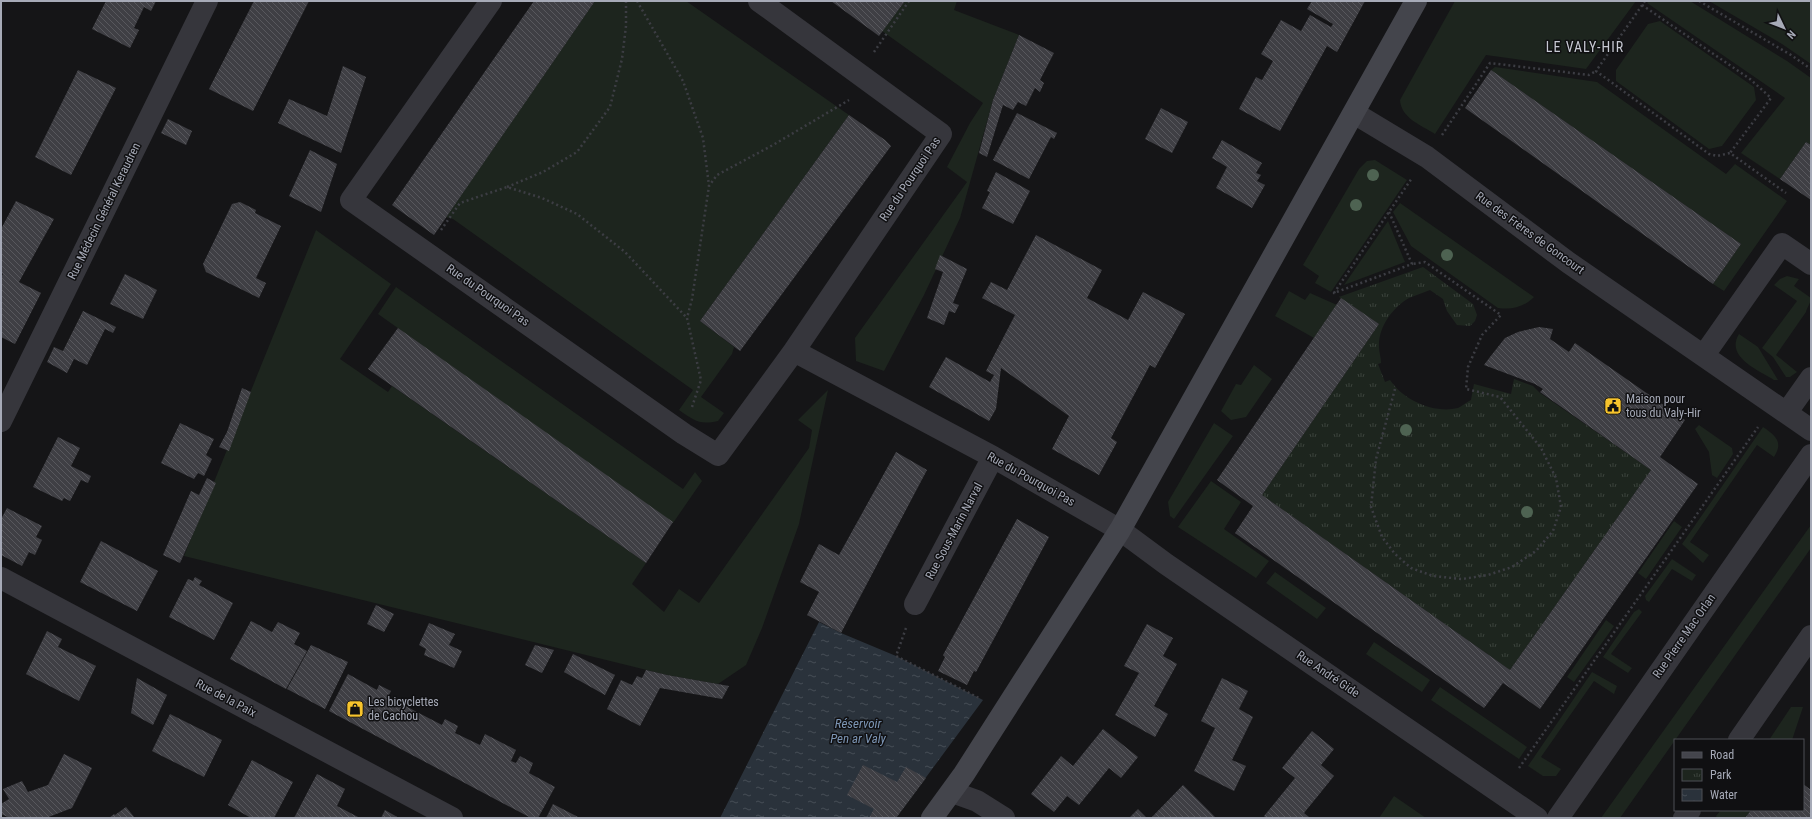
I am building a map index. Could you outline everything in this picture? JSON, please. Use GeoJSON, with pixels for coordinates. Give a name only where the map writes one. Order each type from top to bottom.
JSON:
{"type":"FeatureCollection","features":[{"type":"Feature","properties":{"kind":"street","name":"Rue Médecin Général Keraudren"},"geometry":{"type":"LineString","coordinates":[[1,421],[207,1]]}},
{"type":"Feature","properties":{"kind":"street","name":"Rue du Pourquoi Pas"},"geometry":{"type":"LineString","coordinates":[[491,1],[351,200],[684,434],[718,455],[794,351],[941,134],[759,1]]}},
{"type":"Feature","properties":{"kind":"street"},"geometry":{"type":"LineString","coordinates":[[932,818],[952,792],[1005,711],[1120,530],[1416,1]]}},
{"type":"Feature","properties":{"kind":"street","name":"Rue des Frères de Goncourt"},"geometry":{"type":"LineString","coordinates":[[1354,113],[1427,157],[1569,263],[1811,430]]}},
{"type":"Feature","properties":{"kind":"street"},"geometry":{"type":"LineString","coordinates":[[1704,356],[1782,244],[1811,264]]}},
{"type":"Feature","properties":{"kind":"street","name":"Rue du Pourquoi Pas"},"geometry":{"type":"LineString","coordinates":[[794,351],[993,457],[1120,530]]}},
{"type":"Feature","properties":{"kind":"street"},"geometry":{"type":"LineString","coordinates":[[1781,408],[1811,378]]}},
{"type":"Feature","properties":{"kind":"street","name":"Rue Pierre Mac Orlan"},"geometry":{"type":"LineString","coordinates":[[1558,818],[1811,455]]}},
{"type":"Feature","properties":{"kind":"street","name":"Rue Sous-Marin Narval"},"geometry":{"type":"LineString","coordinates":[[915,604],[993,457]]}},
{"type":"Feature","properties":{"kind":"street","name":"Rue André Gide"},"geometry":{"type":"LineString","coordinates":[[1120,530],[1166,564],[1537,818]]}},
{"type":"Feature","properties":{"kind":"street","name":"Rue de la Paix"},"geometry":{"type":"LineString","coordinates":[[1,578],[452,818]]}},
{"type":"Feature","properties":{"kind":"street"},"geometry":{"type":"LineString","coordinates":[[1740,739],[1811,636]]}},
{"type":"Feature","properties":{"kind":"street"},"geometry":{"type":"LineString","coordinates":[[952,792],[977,801],[1004,818]]}},
{"type":"Feature","properties":{"kind":"path"},"geometry":{"type":"LineString","coordinates":[[426,252],[460,203],[507,187],[543,172],[577,152],[610,107],[622,59],[626,26],[626,1]]}},
{"type":"Feature","properties":{"kind":"path"},"geometry":{"type":"LineString","coordinates":[[637,1],[683,81],[703,138],[709,186],[692,299],[687,318],[700,380],[684,434]]}},
{"type":"Feature","properties":{"kind":"path"},"geometry":{"type":"LineString","coordinates":[[709,186],[717,175],[773,145],[867,79],[909,1]]}},
{"type":"Feature","properties":{"kind":"path"},"geometry":{"type":"LineString","coordinates":[[1395,389],[1376,459],[1371,507],[1382,537],[1396,554],[1411,568],[1433,576],[1462,579],[1488,575],[1512,567],[1536,552],[1552,531],[1561,507],[1556,478],[1541,448],[1500,397],[1466,389],[1468,367],[1482,335],[1501,315],[1425,262],[1412,264],[1334,293],[1490,63],[1589,75],[1596,71],[1645,1]]}},
{"type":"Feature","properties":{"kind":"path"},"geometry":{"type":"LineString","coordinates":[[1699,1],[1791,55],[1811,69]]}},
{"type":"Feature","properties":{"kind":"path"},"geometry":{"type":"LineString","coordinates":[[1596,71],[1709,154],[1717,156],[1730,153],[1771,98],[1750,79],[1642,5]]}},
{"type":"Feature","properties":{"kind":"path"},"geometry":{"type":"LineString","coordinates":[[1730,153],[1786,193]]}},
{"type":"Feature","properties":{"kind":"path"},"geometry":{"type":"LineString","coordinates":[[507,187],[542,198],[577,214],[625,252],[687,318]]}},
{"type":"Feature","properties":{"kind":"path"},"geometry":{"type":"LineString","coordinates":[[1389,212],[1412,264]]}},
{"type":"Feature","properties":{"kind":"path"},"geometry":{"type":"LineString","coordinates":[[1519,768],[1781,408]]}},
{"type":"Feature","properties":{"kind":"path"},"geometry":{"type":"LineString","coordinates":[[915,604],[896,656],[1005,711]]}},
{"type":"Feature","properties":{"kind":"green space"},"geometry":{"type":"Polygon","coordinates":[[[595,1],[686,1],[849,115],[700,321],[734,347],[732,354],[701,397],[724,413],[718,421],[706,423],[697,421],[679,410],[693,390],[453,219],[446,217],[595,1]]]}},
{"type":"Feature","properties":{"kind":"green space"},"geometry":{"type":"Polygon","coordinates":[[[905,1],[957,1],[954,10],[1019,35],[993,100],[960,218],[924,295],[884,371],[856,361],[855,338],[967,182],[947,167],[970,123],[983,103],[882,31],[905,1]]]}},
{"type":"Feature","properties":{"kind":"green space"},"geometry":{"type":"Polygon","coordinates":[[[1455,1],[1636,1],[1586,69],[1486,55],[1435,134],[1408,116],[1401,106],[1400,100],[1455,1]]]}},
{"type":"Feature","properties":{"kind":"green space"},"geometry":{"type":"Polygon","coordinates":[[[1649,1],[1690,1],[1787,61],[1811,78],[1811,145],[1806,142],[1780,179],[1741,153],[1785,98],[1647,3],[1649,1]]]}},
{"type":"Feature","properties":{"kind":"green space"},"geometry":{"type":"Polygon","coordinates":[[[1709,1],[1811,1],[1811,64],[1782,44],[1709,1]]]}},
{"type":"Feature","properties":{"kind":"green space"},"geometry":{"type":"Polygon","coordinates":[[[1660,21],[1754,87],[1756,100],[1722,146],[1709,149],[1616,81],[1616,70],[1648,24],[1660,21]]]}},
{"type":"Feature","properties":{"kind":"green space"},"geometry":{"type":"Polygon","coordinates":[[[1495,67],[1597,82],[1726,174],[1735,164],[1787,201],[1724,291],[1713,284],[1741,244],[1491,70],[1495,67]]]}},
{"type":"Feature","properties":{"kind":"green space"},"geometry":{"type":"Polygon","coordinates":[[[1375,160],[1407,180],[1331,292],[1315,283],[1319,276],[1303,265],[1359,169],[1367,161],[1375,160]]]}},
{"type":"Feature","properties":{"kind":"green space"},"geometry":{"type":"Polygon","coordinates":[[[1400,203],[1534,297],[1518,307],[1508,309],[1498,308],[1411,246],[1393,212],[1400,203]]]}},
{"type":"Feature","properties":{"kind":"green space"},"geometry":{"type":"Polygon","coordinates":[[[1388,221],[1405,262],[1344,285],[1388,221]]]}},
{"type":"Feature","properties":{"kind":"green space"},"geometry":{"type":"Polygon","coordinates":[[[316,230],[391,284],[340,359],[388,392],[392,386],[646,563],[632,584],[664,612],[679,589],[699,603],[809,448],[812,430],[798,420],[828,390],[799,524],[762,628],[746,665],[718,684],[667,675],[184,556],[316,230]]]}},
{"type":"Feature","properties":{"kind":"green space"},"geometry":{"type":"Polygon","coordinates":[[[1423,267],[1473,304],[1477,315],[1475,321],[1470,326],[1457,325],[1447,311],[1443,299],[1430,290],[1409,298],[1403,302],[1388,318],[1379,340],[1381,363],[1378,364],[1385,382],[1390,380],[1403,394],[1420,404],[1439,409],[1449,409],[1458,408],[1471,400],[1474,384],[1511,394],[1514,379],[1533,386],[1540,393],[1651,470],[1510,670],[1262,495],[1379,324],[1339,297],[1423,267]]]}},
{"type":"Feature","properties":{"kind":"green space"},"geometry":{"type":"Polygon","coordinates":[[[1787,276],[1799,279],[1794,286],[1811,298],[1806,312],[1776,355],[1797,372],[1790,377],[1786,377],[1773,357],[1762,348],[1797,301],[1774,285],[1780,279],[1787,276]]]}},
{"type":"Feature","properties":{"kind":"green space"},"geometry":{"type":"Polygon","coordinates":[[[396,287],[683,489],[695,472],[702,481],[673,523],[378,314],[396,287]]]}},
{"type":"Feature","properties":{"kind":"green space"},"geometry":{"type":"Polygon","coordinates":[[[1289,291],[1305,300],[1310,293],[1337,305],[1314,338],[1275,316],[1289,291]]]}},
{"type":"Feature","properties":{"kind":"green space"},"geometry":{"type":"Polygon","coordinates":[[[1739,334],[1758,347],[1778,380],[1774,380],[1745,362],[1736,349],[1736,342],[1739,334]]]}},
{"type":"Feature","properties":{"kind":"green space"},"geometry":{"type":"Polygon","coordinates":[[[1254,365],[1272,379],[1246,417],[1231,420],[1221,411],[1236,384],[1241,385],[1254,365]]]}},
{"type":"Feature","properties":{"kind":"green space"},"geometry":{"type":"Polygon","coordinates":[[[1214,423],[1233,436],[1174,519],[1170,516],[1168,502],[1214,423]]]}},
{"type":"Feature","properties":{"kind":"green space"},"geometry":{"type":"Polygon","coordinates":[[[1699,425],[1732,448],[1733,454],[1717,478],[1712,475],[1709,452],[1695,429],[1699,425]]]}},
{"type":"Feature","properties":{"kind":"green space"},"geometry":{"type":"Polygon","coordinates":[[[1763,427],[1777,439],[1777,452],[1774,457],[1757,445],[1690,542],[1709,555],[1703,563],[1682,544],[1763,427]]]}},
{"type":"Feature","properties":{"kind":"green space"},"geometry":{"type":"Polygon","coordinates":[[[1211,481],[1241,502],[1224,529],[1269,561],[1256,578],[1178,527],[1211,481]]]}},
{"type":"Feature","properties":{"kind":"green space"},"geometry":{"type":"Polygon","coordinates":[[[1674,521],[1682,527],[1646,579],[1638,573],[1674,521]]]}},
{"type":"Feature","properties":{"kind":"green space"},"geometry":{"type":"Polygon","coordinates":[[[1811,525],[1811,548],[1676,739],[1674,739],[1674,742],[1620,818],[1601,818],[1811,525]]]}},
{"type":"Feature","properties":{"kind":"green space"},"geometry":{"type":"Polygon","coordinates":[[[1672,559],[1696,575],[1692,581],[1672,569],[1649,602],[1646,600],[1645,596],[1672,559]]]}},
{"type":"Feature","properties":{"kind":"green space"},"geometry":{"type":"Polygon","coordinates":[[[1275,572],[1326,608],[1317,619],[1266,583],[1275,572]]]}},
{"type":"Feature","properties":{"kind":"green space"},"geometry":{"type":"Polygon","coordinates":[[[1639,609],[1642,612],[1611,654],[1632,668],[1628,673],[1603,657],[1634,612],[1639,609]]]}},
{"type":"Feature","properties":{"kind":"green space"},"geometry":{"type":"Polygon","coordinates":[[[1606,620],[1614,626],[1574,682],[1567,677],[1606,620]]]}},
{"type":"Feature","properties":{"kind":"green space"},"geometry":{"type":"Polygon","coordinates":[[[1374,642],[1430,680],[1422,692],[1366,654],[1374,642]]]}},
{"type":"Feature","properties":{"kind":"green space"},"geometry":{"type":"Polygon","coordinates":[[[1592,672],[1617,686],[1614,694],[1594,681],[1541,757],[1561,769],[1556,776],[1543,776],[1528,766],[1592,672]]]}},
{"type":"Feature","properties":{"kind":"green space"},"geometry":{"type":"Polygon","coordinates":[[[1440,687],[1527,747],[1519,759],[1431,700],[1440,687]]]}},
{"type":"Feature","properties":{"kind":"green space"},"geometry":{"type":"Polygon","coordinates":[[[1791,707],[1803,707],[1792,739],[1770,739],[1791,707]]]}},
{"type":"Feature","properties":{"kind":"green space"},"geometry":{"type":"Polygon","coordinates":[[[1394,796],[1426,818],[1379,818],[1394,796]]]}},
{"type":"Feature","properties":{"kind":"green space"},"geometry":{"type":"Polygon","coordinates":[[[1720,811],[1750,811],[1745,818],[1717,818],[1716,816],[1720,811]]]}},
{"type":"Feature","properties":{"kind":"water","name":"Réservoir Pen ar Valy"},"geometry":{"type":"Polygon","coordinates":[[[819,622],[896,656],[983,700],[896,818],[720,818],[819,622]]]}},
{"type":"Feature","properties":{"kind":"building"},"geometry":{"type":"Polygon","coordinates":[[[106,1],[156,1],[151,11],[144,7],[134,28],[139,30],[130,48],[92,29],[106,1]]]}},
{"type":"Feature","properties":{"kind":"building"},"geometry":{"type":"Polygon","coordinates":[[[254,1],[309,1],[253,111],[209,89],[254,1]]]}},
{"type":"Feature","properties":{"kind":"building"},"geometry":{"type":"Polygon","coordinates":[[[534,1],[595,1],[434,235],[392,205],[534,1]]]}},
{"type":"Feature","properties":{"kind":"building"},"geometry":{"type":"Polygon","coordinates":[[[831,1],[905,1],[879,36],[831,1]]]}},
{"type":"Feature","properties":{"kind":"building"},"geometry":{"type":"Polygon","coordinates":[[[1312,1],[1365,1],[1337,52],[1327,46],[1280,131],[1239,109],[1256,77],[1262,80],[1273,61],[1261,54],[1281,20],[1301,31],[1310,15],[1331,27],[1333,24],[1307,9],[1312,1]]]}},
{"type":"Feature","properties":{"kind":"building"},"geometry":{"type":"Polygon","coordinates":[[[1019,35],[1054,53],[1040,80],[1044,83],[1040,92],[1035,88],[1026,106],[1018,102],[1013,110],[1003,105],[987,157],[979,153],[993,100],[1019,35]]]}},
{"type":"Feature","properties":{"kind":"building"},"geometry":{"type":"Polygon","coordinates":[[[343,66],[366,77],[341,153],[278,123],[289,99],[327,116],[343,66]]]}},
{"type":"Feature","properties":{"kind":"building"},"geometry":{"type":"Polygon","coordinates":[[[78,70],[116,88],[71,175],[35,157],[78,70]]]}},
{"type":"Feature","properties":{"kind":"building"},"geometry":{"type":"Polygon","coordinates":[[[1491,70],[1741,244],[1713,284],[1465,108],[1491,70]]]}},
{"type":"Feature","properties":{"kind":"building"},"geometry":{"type":"Polygon","coordinates":[[[1161,108],[1188,122],[1172,153],[1145,139],[1161,108]]]}},
{"type":"Feature","properties":{"kind":"building"},"geometry":{"type":"Polygon","coordinates":[[[1017,113],[1057,133],[1054,139],[1051,137],[1029,179],[993,160],[1017,113]]]}},
{"type":"Feature","properties":{"kind":"building"},"geometry":{"type":"Polygon","coordinates":[[[849,115],[885,140],[891,146],[740,351],[700,321],[849,115]]]}},
{"type":"Feature","properties":{"kind":"building"},"geometry":{"type":"Polygon","coordinates":[[[168,119],[192,131],[186,145],[161,133],[168,119]]]}},
{"type":"Feature","properties":{"kind":"building"},"geometry":{"type":"Polygon","coordinates":[[[1222,140],[1262,163],[1256,173],[1261,175],[1257,181],[1265,185],[1252,208],[1216,188],[1227,167],[1212,158],[1222,140]]]}},
{"type":"Feature","properties":{"kind":"building"},"geometry":{"type":"Polygon","coordinates":[[[1806,142],[1811,145],[1811,200],[1780,179],[1806,142]]]}},
{"type":"Feature","properties":{"kind":"building"},"geometry":{"type":"Polygon","coordinates":[[[310,150],[337,164],[321,212],[289,196],[310,150]]]}},
{"type":"Feature","properties":{"kind":"building"},"geometry":{"type":"Polygon","coordinates":[[[996,172],[1030,191],[1013,224],[982,208],[990,192],[987,191],[996,172]]]}},
{"type":"Feature","properties":{"kind":"building"},"geometry":{"type":"Polygon","coordinates":[[[16,201],[54,219],[19,282],[41,293],[15,344],[1,337],[1,277],[3,274],[1,273],[1,229],[16,201]]]}},
{"type":"Feature","properties":{"kind":"building"},"geometry":{"type":"Polygon","coordinates":[[[240,202],[256,210],[255,213],[281,226],[256,278],[266,283],[259,298],[206,272],[203,264],[232,204],[240,202]]]}},
{"type":"Feature","properties":{"kind":"building"},"geometry":{"type":"Polygon","coordinates":[[[1036,235],[1102,270],[1087,298],[1128,320],[1143,292],[1185,314],[1155,368],[1150,365],[1111,438],[1117,442],[1099,475],[1052,449],[1069,416],[1001,368],[996,409],[989,421],[929,387],[946,357],[990,382],[994,375],[986,371],[1015,315],[982,298],[991,282],[1007,290],[1036,235]]]}},
{"type":"Feature","properties":{"kind":"building"},"geometry":{"type":"Polygon","coordinates":[[[940,255],[967,269],[953,303],[959,305],[955,313],[949,311],[944,325],[927,318],[943,272],[935,269],[940,255]]]}},
{"type":"Feature","properties":{"kind":"building"},"geometry":{"type":"Polygon","coordinates":[[[125,274],[157,290],[143,319],[110,304],[125,274]]]}},
{"type":"Feature","properties":{"kind":"building"},"geometry":{"type":"Polygon","coordinates":[[[1341,298],[1379,324],[1262,495],[1510,670],[1651,470],[1540,392],[1543,389],[1535,384],[1484,365],[1505,338],[1518,332],[1539,327],[1553,329],[1550,339],[1569,352],[1575,343],[1685,420],[1660,457],[1698,484],[1540,709],[1503,683],[1484,708],[1235,533],[1253,506],[1217,480],[1341,298]]]}},
{"type":"Feature","properties":{"kind":"building"},"geometry":{"type":"Polygon","coordinates":[[[83,311],[116,327],[113,333],[105,329],[87,365],[74,359],[67,373],[47,362],[54,347],[63,351],[83,311]]]}},
{"type":"Feature","properties":{"kind":"building"},"geometry":{"type":"Polygon","coordinates":[[[398,328],[673,522],[646,563],[368,369],[398,328]]]}},
{"type":"Feature","properties":{"kind":"building"},"geometry":{"type":"Polygon","coordinates":[[[242,388],[251,392],[229,451],[219,447],[227,432],[242,388]]]}},
{"type":"Feature","properties":{"kind":"building"},"geometry":{"type":"Polygon","coordinates":[[[180,423],[214,439],[206,455],[212,459],[204,476],[198,473],[194,479],[161,463],[180,423]]]}},
{"type":"Feature","properties":{"kind":"building"},"geometry":{"type":"Polygon","coordinates":[[[58,437],[80,448],[71,466],[91,476],[88,483],[81,480],[70,501],[64,498],[62,501],[33,487],[58,437]]]}},
{"type":"Feature","properties":{"kind":"building"},"geometry":{"type":"Polygon","coordinates":[[[896,452],[927,470],[841,633],[807,615],[819,592],[800,582],[819,544],[839,555],[896,452]]]}},
{"type":"Feature","properties":{"kind":"building"},"geometry":{"type":"Polygon","coordinates":[[[207,478],[216,483],[180,563],[163,555],[191,491],[199,495],[207,478]]]}},
{"type":"Feature","properties":{"kind":"building"},"geometry":{"type":"Polygon","coordinates":[[[7,508],[42,526],[36,537],[42,540],[35,555],[29,552],[22,566],[1,555],[1,519],[7,508]]]}},
{"type":"Feature","properties":{"kind":"building"},"geometry":{"type":"Polygon","coordinates":[[[1017,519],[1049,537],[976,672],[974,671],[967,685],[938,671],[945,657],[943,655],[1017,519]]]}},
{"type":"Feature","properties":{"kind":"building"},"geometry":{"type":"Polygon","coordinates":[[[101,541],[158,571],[137,611],[80,582],[101,541]]]}},
{"type":"Feature","properties":{"kind":"building"},"geometry":{"type":"Polygon","coordinates":[[[195,577],[202,581],[199,585],[233,603],[214,640],[169,617],[188,579],[193,581],[195,577]]]}},
{"type":"Feature","properties":{"kind":"building"},"geometry":{"type":"Polygon","coordinates":[[[376,605],[394,614],[384,632],[367,624],[376,605]]]}},
{"type":"Feature","properties":{"kind":"building"},"geometry":{"type":"Polygon","coordinates":[[[251,621],[272,632],[278,622],[300,633],[294,644],[307,651],[286,689],[230,659],[251,621]]]}},
{"type":"Feature","properties":{"kind":"building"},"geometry":{"type":"Polygon","coordinates":[[[429,623],[455,634],[449,645],[462,651],[454,668],[424,655],[426,649],[419,645],[429,623]]]}},
{"type":"Feature","properties":{"kind":"building"},"geometry":{"type":"Polygon","coordinates":[[[1147,624],[1173,638],[1163,656],[1177,664],[1154,706],[1168,714],[1155,737],[1115,715],[1139,673],[1124,666],[1147,624]]]}},
{"type":"Feature","properties":{"kind":"building"},"geometry":{"type":"Polygon","coordinates":[[[47,631],[62,639],[58,647],[96,666],[79,701],[26,674],[47,631]]]}},
{"type":"Feature","properties":{"kind":"building"},"geometry":{"type":"Polygon","coordinates":[[[311,645],[348,662],[325,709],[287,689],[311,645]]]}},
{"type":"Feature","properties":{"kind":"building"},"geometry":{"type":"Polygon","coordinates":[[[535,645],[554,650],[542,673],[525,665],[535,645]]]}},
{"type":"Feature","properties":{"kind":"building"},"geometry":{"type":"Polygon","coordinates":[[[573,654],[615,675],[605,695],[564,672],[573,654]]]}},
{"type":"Feature","properties":{"kind":"building"},"geometry":{"type":"Polygon","coordinates":[[[646,670],[729,686],[722,699],[660,688],[640,726],[607,709],[621,680],[632,685],[637,676],[642,678],[646,670]]]}},
{"type":"Feature","properties":{"kind":"building"},"geometry":{"type":"Polygon","coordinates":[[[348,674],[377,690],[379,685],[391,691],[388,697],[442,725],[445,719],[458,726],[455,733],[480,745],[485,734],[516,750],[511,761],[516,763],[520,756],[533,763],[529,773],[555,787],[538,818],[531,818],[329,711],[348,674]]]}},
{"type":"Feature","properties":{"kind":"building"},"geometry":{"type":"Polygon","coordinates":[[[137,678],[167,695],[153,725],[131,713],[137,678]]]}},
{"type":"Feature","properties":{"kind":"building"},"geometry":{"type":"Polygon","coordinates":[[[1222,678],[1248,691],[1239,709],[1253,717],[1232,760],[1246,766],[1234,791],[1194,771],[1215,728],[1201,721],[1222,678]]]}},
{"type":"Feature","properties":{"kind":"building"},"geometry":{"type":"Polygon","coordinates":[[[170,714],[222,740],[204,777],[152,751],[170,714]]]}},
{"type":"Feature","properties":{"kind":"building"},"geometry":{"type":"Polygon","coordinates":[[[1103,729],[1138,757],[1121,778],[1109,768],[1079,805],[1067,796],[1054,812],[1031,794],[1061,756],[1073,766],[1103,729]]]}},
{"type":"Feature","properties":{"kind":"building"},"geometry":{"type":"Polygon","coordinates":[[[1312,731],[1334,749],[1321,765],[1334,776],[1304,813],[1310,818],[1266,818],[1264,816],[1295,778],[1282,768],[1312,731]]]}},
{"type":"Feature","properties":{"kind":"building"},"geometry":{"type":"Polygon","coordinates":[[[64,754],[92,768],[72,808],[46,818],[10,818],[1,814],[1,804],[9,799],[3,789],[22,781],[28,792],[48,785],[64,754]]]}},
{"type":"Feature","properties":{"kind":"building"},"geometry":{"type":"Polygon","coordinates":[[[252,760],[293,782],[274,818],[251,818],[228,805],[252,760]]]}},
{"type":"Feature","properties":{"kind":"building"},"geometry":{"type":"Polygon","coordinates":[[[863,765],[897,782],[906,767],[926,778],[896,818],[869,818],[874,809],[847,795],[863,765]]]}},
{"type":"Feature","properties":{"kind":"building"},"geometry":{"type":"Polygon","coordinates":[[[317,774],[345,789],[337,806],[360,818],[294,818],[317,774]]]}},
{"type":"Feature","properties":{"kind":"building"},"geometry":{"type":"Polygon","coordinates":[[[1183,785],[1215,817],[1151,818],[1183,785]]]}},
{"type":"Feature","properties":{"kind":"building"},"geometry":{"type":"Polygon","coordinates":[[[1804,785],[1811,790],[1811,818],[1745,818],[1750,811],[1804,811],[1804,785]]]}},
{"type":"Feature","properties":{"kind":"building"},"geometry":{"type":"Polygon","coordinates":[[[553,804],[580,818],[546,818],[553,804]]]}},
{"type":"Feature","properties":{"kind":"building"},"geometry":{"type":"Polygon","coordinates":[[[126,807],[135,818],[109,818],[114,814],[115,815],[126,807]]]}},
{"type":"Feature","properties":{"kind":"building"},"geometry":{"type":"Polygon","coordinates":[[[1138,809],[1147,818],[1129,818],[1138,809]]]}},
{"type":"Feature","properties":{"kind":"building"},"geometry":{"type":"Polygon","coordinates":[[[385,810],[399,818],[381,818],[385,810]]]}},
{"type":"Feature","properties":{"kind":"place","name":"Maison pour tous du Valy-Hir"},"geometry":{"type":"Point","coordinates":[1613,406]}},
{"type":"Feature","properties":{"kind":"place","name":"Les bicyclettes de Cachou"},"geometry":{"type":"Point","coordinates":[355,709]}},
{"type":"Feature","properties":{"kind":"district","name":"LE VALY-HIR"},"geometry":{"type":"Point","coordinates":[1585,47]}}]}
